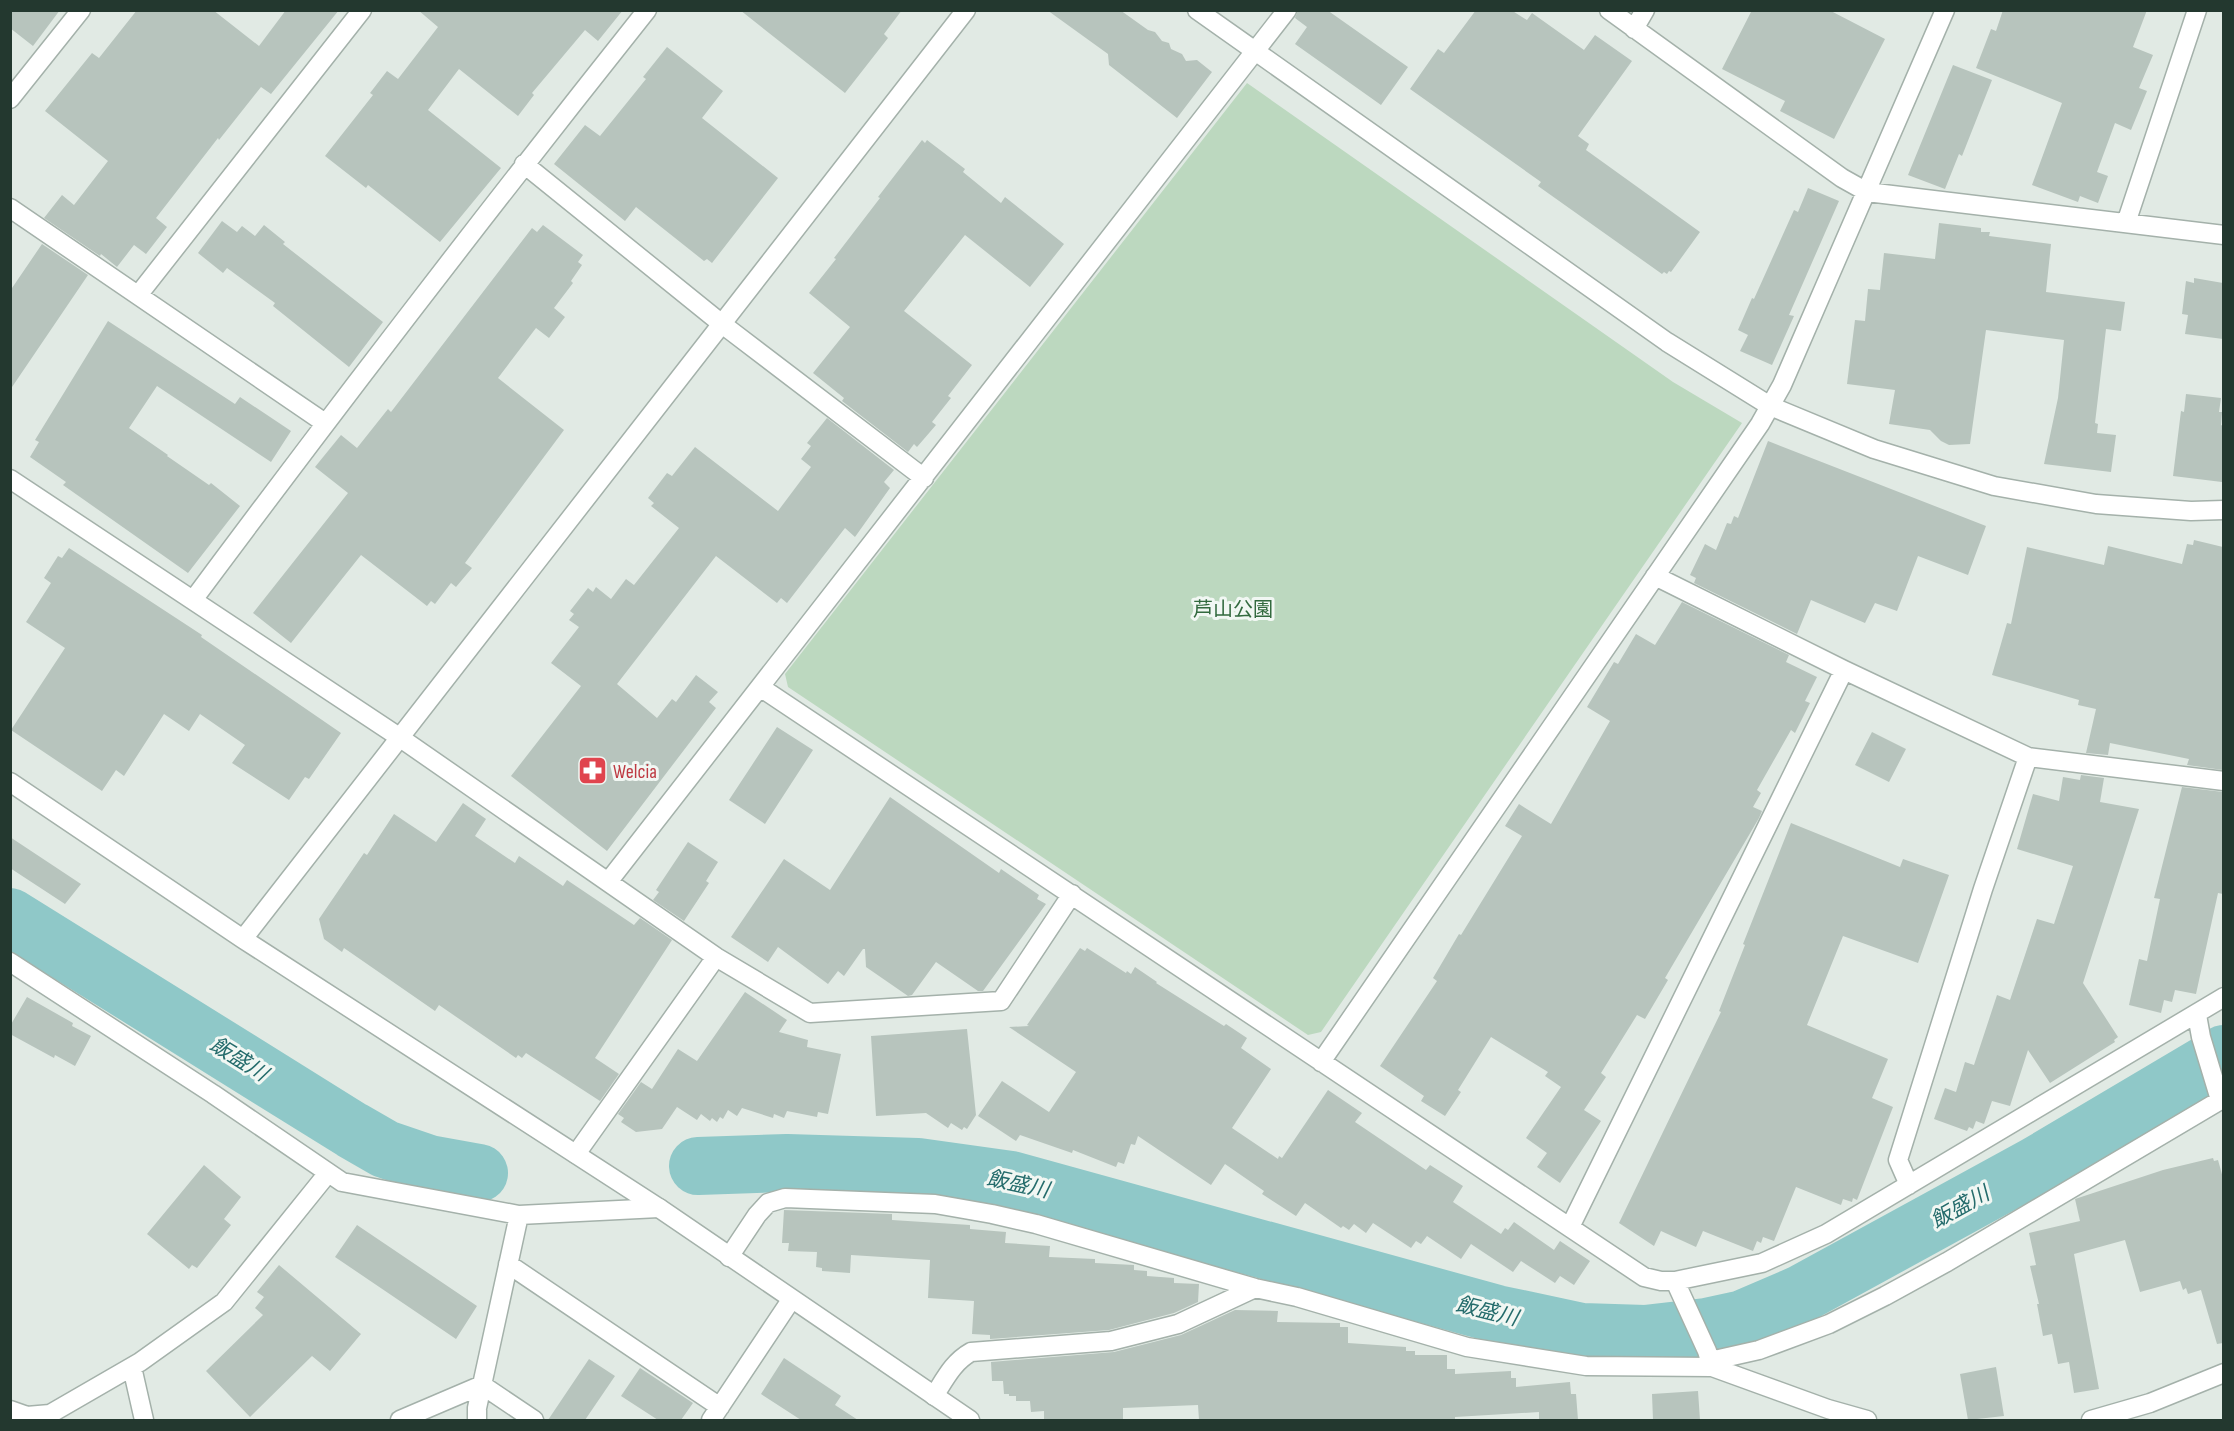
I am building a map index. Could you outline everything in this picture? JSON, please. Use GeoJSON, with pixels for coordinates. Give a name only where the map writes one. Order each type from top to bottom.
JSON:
{"type":"FeatureCollection","features":[{"type":"Feature","properties":{"kind":"street"},"geometry":{"type":"LineString","coordinates":[[10,99],[81,10]]}},
{"type":"Feature","properties":{"kind":"street"},"geometry":{"type":"LineString","coordinates":[[139,294],[362,10]]}},
{"type":"Feature","properties":{"kind":"street"},"geometry":{"type":"LineString","coordinates":[[193,600],[325,423],[524,164],[646,10]]}},
{"type":"Feature","properties":{"kind":"street"},"geometry":{"type":"LineString","coordinates":[[243,939],[966,10]]}},
{"type":"Feature","properties":{"kind":"street"},"geometry":{"type":"LineString","coordinates":[[1197,10],[1667,342],[1770,406],[1874,449],[1994,486],[2096,504],[2192,511],[2223,510]]}},
{"type":"Feature","properties":{"kind":"street"},"geometry":{"type":"LineString","coordinates":[[608,882],[1287,10]]}},
{"type":"Feature","properties":{"kind":"street"},"geometry":{"type":"LineString","coordinates":[[1609,10],[1842,178],[1867,192],[2223,235]]}},
{"type":"Feature","properties":{"kind":"street"},"geometry":{"type":"LineString","coordinates":[[1634,28],[1645,10]]}},
{"type":"Feature","properties":{"kind":"street"},"geometry":{"type":"LineString","coordinates":[[1320,1062],[1760,424],[1782,385],[1945,10]]}},
{"type":"Feature","properties":{"kind":"street"},"geometry":{"type":"LineString","coordinates":[[2126,223],[2197,10]]}},
{"type":"Feature","properties":{"kind":"street"},"geometry":{"type":"LineString","coordinates":[[524,164],[722,324],[924,478]]}},
{"type":"Feature","properties":{"kind":"street"},"geometry":{"type":"LineString","coordinates":[[10,208],[325,423]]}},
{"type":"Feature","properties":{"kind":"street"},"geometry":{"type":"LineString","coordinates":[[10,479],[399,737],[716,957],[810,1013],[1001,1001],[1072,894]]}},
{"type":"Feature","properties":{"kind":"street"},"geometry":{"type":"LineString","coordinates":[[1655,576],[1844,670],[2028,757],[2223,781]]}},
{"type":"Feature","properties":{"kind":"street"},"geometry":{"type":"LineString","coordinates":[[1570,1227],[1844,670]]}},
{"type":"Feature","properties":{"kind":"street"},"geometry":{"type":"LineString","coordinates":[[760,687],[1644,1277],[1661,1281],[1675,1281],[1762,1263],[1826,1234],[2223,998]]}},
{"type":"Feature","properties":{"kind":"street"},"geometry":{"type":"LineString","coordinates":[[1909,1185],[1899,1160],[1983,889],[2028,757]]}},
{"type":"Feature","properties":{"kind":"street"},"geometry":{"type":"LineString","coordinates":[[10,782],[243,939],[659,1208],[970,1420]]}},
{"type":"Feature","properties":{"kind":"street"},"geometry":{"type":"LineString","coordinates":[[576,1154],[716,957]]}},
{"type":"Feature","properties":{"kind":"street"},"geometry":{"type":"LineString","coordinates":[[11,963],[213,1094],[342,1182],[519,1215],[659,1208]]}},
{"type":"Feature","properties":{"kind":"street"},"geometry":{"type":"LineString","coordinates":[[729,1257],[757,1215],[768,1203],[785,1198],[935,1204],[1036,1224],[1467,1347],[1586,1366],[1710,1360],[1759,1350],[1828,1324],[1885,1296],[1947,1262],[2220,1097],[2201,1037],[2197,1015]]}},
{"type":"Feature","properties":{"kind":"street"},"geometry":{"type":"LineString","coordinates":[[10,1410],[27,1416],[50,1414],[132,1367],[224,1302],[328,1173]]}},
{"type":"Feature","properties":{"kind":"street"},"geometry":{"type":"LineString","coordinates":[[477,1420],[477,1408],[519,1215]]}},
{"type":"Feature","properties":{"kind":"street"},"geometry":{"type":"LineString","coordinates":[[508,1264],[716,1414],[791,1300]]}},
{"type":"Feature","properties":{"kind":"street"},"geometry":{"type":"LineString","coordinates":[[1675,1281],[1710,1360],[1828,1415],[1867,1420]]}},
{"type":"Feature","properties":{"kind":"street"},"geometry":{"type":"LineString","coordinates":[[934,1396],[953,1365],[971,1352],[1111,1341],[1178,1324],[1255,1288]]}},
{"type":"Feature","properties":{"kind":"street"},"geometry":{"type":"LineString","coordinates":[[132,1367],[144,1420]]}},
{"type":"Feature","properties":{"kind":"street"},"geometry":{"type":"LineString","coordinates":[[2091,1420],[2150,1403],[2223,1373]]}},
{"type":"Feature","properties":{"kind":"street"},"geometry":{"type":"LineString","coordinates":[[400,1420],[482,1385]]}},
{"type":"Feature","properties":{"kind":"street"},"geometry":{"type":"LineString","coordinates":[[482,1385],[534,1420]]}},
{"type":"Feature","properties":{"kind":"green space","name":"芦山公園"},"geometry":{"type":"Polygon","coordinates":[[[1247,83],[1673,382],[1742,423],[1321,1032],[1308,1035],[788,687],[785,674],[1247,83]]]}},
{"type":"Feature","properties":{"kind":"building"},"geometry":{"type":"Polygon","coordinates":[[[10,10],[60,10],[33,46],[10,28],[10,10]]]}},
{"type":"Feature","properties":{"kind":"building"},"geometry":{"type":"Polygon","coordinates":[[[137,10],[213,10],[259,46],[286,10],[339,10],[271,94],[261,87],[219,140],[218,138],[156,218],[167,227],[146,254],[134,245],[117,267],[101,254],[100,256],[44,218],[62,195],[74,205],[108,161],[45,111],[92,53],[99,58],[137,10]]]}},
{"type":"Feature","properties":{"kind":"building"},"geometry":{"type":"Polygon","coordinates":[[[418,10],[623,10],[598,41],[585,30],[532,93],[534,95],[518,116],[459,69],[428,110],[501,168],[440,242],[368,185],[366,188],[325,156],[373,95],[370,93],[387,71],[398,79],[438,27],[418,10]]]}},
{"type":"Feature","properties":{"kind":"building"},"geometry":{"type":"Polygon","coordinates":[[[740,10],[902,10],[884,34],[888,38],[845,93],[740,10]]]}},
{"type":"Feature","properties":{"kind":"building"},"geometry":{"type":"Polygon","coordinates":[[[1047,10],[1120,10],[1148,30],[1155,32],[1162,41],[1169,43],[1171,49],[1182,54],[1186,61],[1197,60],[1212,72],[1177,118],[1109,65],[1108,54],[1047,10]]]}},
{"type":"Feature","properties":{"kind":"building"},"geometry":{"type":"Polygon","coordinates":[[[1298,10],[1327,10],[1408,67],[1381,105],[1295,44],[1307,27],[1295,18],[1298,10]]]}},
{"type":"Feature","properties":{"kind":"building"},"geometry":{"type":"Polygon","coordinates":[[[1476,10],[1511,10],[1527,20],[1532,13],[1584,50],[1595,35],[1632,61],[1578,136],[1589,144],[1586,150],[1700,232],[1671,272],[1662,274],[1538,186],[1541,182],[1410,89],[1438,49],[1444,53],[1476,10]]]}},
{"type":"Feature","properties":{"kind":"building"},"geometry":{"type":"Polygon","coordinates":[[[1752,10],[1829,10],[1885,39],[1834,139],[1780,111],[1785,101],[1722,69],[1752,10]]]}},
{"type":"Feature","properties":{"kind":"building"},"geometry":{"type":"Polygon","coordinates":[[[2003,10],[2147,10],[2133,47],[2153,55],[2139,88],[2147,91],[2131,130],[2115,123],[2097,172],[2108,176],[2098,203],[2080,196],[2078,202],[2032,185],[2062,103],[1976,68],[1991,29],[1996,31],[2003,10]]]}},
{"type":"Feature","properties":{"kind":"building"},"geometry":{"type":"Polygon","coordinates":[[[667,47],[723,91],[702,118],[778,178],[712,263],[707,259],[704,261],[636,207],[625,221],[554,164],[585,125],[600,136],[646,79],[643,77],[667,47]]]}},
{"type":"Feature","properties":{"kind":"building"},"geometry":{"type":"Polygon","coordinates":[[[1953,65],[1992,80],[1962,156],[1959,154],[1945,189],[1908,175],[1953,65]]]}},
{"type":"Feature","properties":{"kind":"building"},"geometry":{"type":"Polygon","coordinates":[[[922,140],[925,143],[927,140],[965,169],[963,172],[1001,203],[1005,197],[1064,244],[1030,287],[965,235],[904,311],[972,365],[948,396],[951,398],[932,422],[936,425],[917,447],[914,444],[908,452],[842,401],[844,398],[813,373],[850,327],[809,293],[922,140]]]}},
{"type":"Feature","properties":{"kind":"building"},"geometry":{"type":"Polygon","coordinates":[[[1808,188],[1839,201],[1789,315],[1794,316],[1772,365],[1740,351],[1748,335],[1738,330],[1794,210],[1798,212],[1808,188]]]}},
{"type":"Feature","properties":{"kind":"building"},"geometry":{"type":"Polygon","coordinates":[[[222,221],[237,232],[242,226],[255,236],[264,225],[285,242],[283,244],[383,322],[349,367],[273,306],[275,303],[227,268],[223,273],[198,253],[222,221]]]}},
{"type":"Feature","properties":{"kind":"building"},"geometry":{"type":"Polygon","coordinates":[[[1939,223],[1981,228],[1981,232],[1990,232],[1989,236],[2051,244],[2046,292],[2125,302],[2121,331],[2106,329],[2095,423],[2098,424],[2097,433],[2116,435],[2111,472],[2044,464],[2058,398],[2064,340],[1986,330],[1970,444],[1949,445],[1941,441],[1930,430],[1889,424],[1895,390],[1847,384],[1855,320],[1865,321],[1868,289],[1880,290],[1884,253],[1935,259],[1939,223]]]}},
{"type":"Feature","properties":{"kind":"building"},"geometry":{"type":"Polygon","coordinates":[[[543,225],[583,255],[578,262],[582,265],[571,281],[573,283],[554,308],[565,317],[549,338],[536,328],[498,378],[564,430],[465,563],[472,568],[456,587],[451,583],[435,604],[431,601],[427,606],[361,555],[291,643],[253,613],[348,493],[315,467],[341,435],[357,448],[388,409],[391,412],[532,228],[537,232],[543,225]]]}},
{"type":"Feature","properties":{"kind":"building"},"geometry":{"type":"Polygon","coordinates":[[[42,244],[88,275],[10,390],[10,291],[42,244]]]}},
{"type":"Feature","properties":{"kind":"building"},"geometry":{"type":"Polygon","coordinates":[[[2194,278],[2223,283],[2223,339],[2185,334],[2188,315],[2182,314],[2186,281],[2194,283],[2194,278]]]}},
{"type":"Feature","properties":{"kind":"building"},"geometry":{"type":"Polygon","coordinates":[[[108,321],[235,404],[240,397],[291,431],[271,462],[157,386],[129,428],[209,485],[211,483],[240,506],[188,573],[63,485],[66,482],[30,457],[39,442],[35,440],[108,321]]]}},
{"type":"Feature","properties":{"kind":"building"},"geometry":{"type":"Polygon","coordinates":[[[2186,394],[2221,398],[2219,412],[2222,412],[2221,425],[2223,426],[2222,482],[2173,476],[2181,411],[2184,412],[2186,394]]]}},
{"type":"Feature","properties":{"kind":"building"},"geometry":{"type":"Polygon","coordinates":[[[827,418],[894,470],[884,482],[890,488],[855,537],[845,528],[787,603],[781,598],[777,603],[716,556],[617,684],[657,718],[672,699],[676,702],[696,675],[718,692],[709,702],[716,708],[607,851],[511,776],[581,686],[551,663],[579,627],[569,620],[574,614],[570,611],[588,588],[593,592],[596,587],[611,599],[626,579],[634,585],[679,528],[651,506],[654,503],[648,498],[667,473],[672,476],[695,447],[778,511],[811,467],[801,459],[811,446],[807,443],[827,418]]]}},
{"type":"Feature","properties":{"kind":"building"},"geometry":{"type":"Polygon","coordinates":[[[1768,441],[1986,526],[1968,575],[1918,556],[1897,611],[1875,603],[1865,623],[1811,600],[1797,634],[1694,583],[1696,578],[1690,575],[1705,544],[1716,550],[1727,523],[1731,524],[1734,516],[1738,518],[1768,441]]]}},
{"type":"Feature","properties":{"kind":"building"},"geometry":{"type":"Polygon","coordinates":[[[2194,540],[2223,547],[2223,770],[2187,765],[2189,759],[2110,743],[2108,755],[2086,753],[2096,709],[2078,705],[2079,700],[1992,675],[2007,623],[2011,624],[2027,547],[2104,565],[2108,546],[2182,564],[2187,544],[2193,545],[2194,540]]]}},
{"type":"Feature","properties":{"kind":"building"},"geometry":{"type":"Polygon","coordinates":[[[69,548],[202,635],[201,637],[341,733],[309,779],[305,777],[289,800],[232,763],[245,745],[200,714],[189,731],[164,714],[124,776],[116,770],[102,791],[11,730],[65,648],[26,622],[51,583],[44,578],[58,556],[62,558],[69,548]]]}},
{"type":"Feature","properties":{"kind":"building"},"geometry":{"type":"Polygon","coordinates":[[[1682,602],[1789,655],[1786,662],[1817,677],[1805,701],[1810,703],[1795,733],[1791,730],[1757,790],[1761,793],[1753,807],[1762,811],[1759,818],[1665,978],[1668,980],[1645,1019],[1637,1015],[1601,1073],[1606,1077],[1584,1110],[1601,1121],[1560,1183],[1537,1167],[1547,1153],[1526,1138],[1561,1087],[1545,1076],[1548,1072],[1491,1037],[1458,1090],[1461,1092],[1445,1116],[1421,1101],[1424,1096],[1380,1066],[1437,981],[1433,978],[1522,836],[1505,826],[1519,804],[1551,824],[1610,721],[1587,707],[1614,662],[1618,664],[1636,634],[1655,645],[1682,602]]]}},
{"type":"Feature","properties":{"kind":"building"},"geometry":{"type":"Polygon","coordinates":[[[777,727],[813,750],[765,824],[729,800],[777,727]]]}},
{"type":"Feature","properties":{"kind":"building"},"geometry":{"type":"Polygon","coordinates":[[[1872,732],[1906,749],[1889,782],[1855,765],[1872,732]]]}},
{"type":"Feature","properties":{"kind":"building"},"geometry":{"type":"Polygon","coordinates":[[[2081,775],[2104,778],[2100,802],[2139,809],[2083,983],[2118,1037],[2114,1040],[2115,1042],[2050,1083],[2028,1050],[2010,1106],[1992,1101],[1984,1124],[1976,1121],[1973,1129],[1969,1127],[1967,1131],[1934,1119],[1945,1088],[1956,1092],[1965,1062],[1974,1065],[1997,995],[2010,1000],[2037,919],[2054,924],[2073,866],[2017,849],[2033,794],[2059,801],[2063,777],[2080,780],[2081,775]]]}},
{"type":"Feature","properties":{"kind":"building"},"geometry":{"type":"Polygon","coordinates":[[[2182,787],[2223,792],[2223,894],[2218,893],[2196,994],[2175,990],[2172,1002],[2164,1000],[2161,1013],[2129,1005],[2139,959],[2147,961],[2160,899],[2154,898],[2182,787]]]}},
{"type":"Feature","properties":{"kind":"building"},"geometry":{"type":"Polygon","coordinates":[[[890,797],[999,873],[1001,869],[1039,895],[1037,899],[1046,904],[983,991],[978,991],[936,962],[912,995],[908,996],[866,967],[865,949],[844,976],[838,971],[828,984],[778,947],[768,962],[731,937],[784,859],[830,890],[890,797]]]}},
{"type":"Feature","properties":{"kind":"building"},"geometry":{"type":"Polygon","coordinates":[[[463,803],[486,819],[475,836],[515,863],[519,856],[563,886],[567,880],[634,925],[640,918],[672,940],[595,1058],[619,1074],[600,1101],[526,1053],[522,1058],[518,1055],[516,1058],[439,1005],[435,1011],[344,948],[342,952],[324,939],[319,919],[364,853],[367,855],[394,814],[436,842],[463,803]]]}},
{"type":"Feature","properties":{"kind":"building"},"geometry":{"type":"Polygon","coordinates":[[[1791,823],[1900,867],[1903,859],[1949,875],[1918,963],[1843,936],[1807,1025],[1888,1059],[1872,1098],[1893,1107],[1857,1200],[1853,1198],[1852,1202],[1843,1199],[1841,1205],[1796,1187],[1774,1241],[1763,1237],[1761,1243],[1757,1241],[1753,1251],[1703,1231],[1696,1247],[1661,1231],[1654,1246],[1619,1223],[1721,1012],[1719,1011],[1745,945],[1743,944],[1791,823]]]}},
{"type":"Feature","properties":{"kind":"building"},"geometry":{"type":"Polygon","coordinates":[[[10,837],[81,884],[65,904],[10,868],[10,837]]]}},
{"type":"Feature","properties":{"kind":"building"},"geometry":{"type":"Polygon","coordinates":[[[688,842],[718,862],[706,881],[709,883],[684,921],[653,900],[659,892],[656,890],[688,842]]]}},
{"type":"Feature","properties":{"kind":"building"},"geometry":{"type":"Polygon","coordinates":[[[1080,948],[1085,951],[1087,948],[1126,973],[1127,971],[1131,974],[1135,967],[1156,983],[1247,1038],[1241,1048],[1271,1069],[1232,1128],[1278,1159],[1279,1156],[1282,1158],[1328,1090],[1362,1113],[1355,1122],[1426,1170],[1430,1165],[1463,1186],[1453,1202],[1501,1234],[1505,1228],[1508,1230],[1514,1222],[1554,1250],[1560,1241],[1590,1261],[1574,1285],[1560,1276],[1555,1283],[1521,1261],[1513,1272],[1471,1244],[1461,1259],[1427,1236],[1421,1244],[1416,1241],[1411,1248],[1373,1223],[1366,1233],[1354,1224],[1349,1230],[1343,1226],[1341,1228],[1305,1203],[1296,1216],[1262,1194],[1264,1191],[1225,1164],[1211,1185],[1138,1136],[1135,1145],[1131,1144],[1124,1164],[1118,1162],[1116,1167],[1073,1150],[1072,1153],[1020,1135],[1016,1141],[978,1116],[1002,1081],[1049,1112],[1076,1072],[1009,1027],[1029,1026],[1027,1025],[1080,948]]]}},
{"type":"Feature","properties":{"kind":"building"},"geometry":{"type":"Polygon","coordinates":[[[745,992],[787,1020],[779,1032],[808,1040],[807,1047],[841,1054],[828,1114],[818,1112],[817,1117],[787,1111],[784,1118],[774,1114],[773,1118],[742,1108],[737,1116],[728,1110],[723,1119],[720,1117],[717,1122],[712,1118],[710,1121],[701,1114],[697,1120],[677,1107],[662,1129],[636,1132],[621,1122],[624,1118],[618,1114],[641,1082],[652,1089],[678,1049],[697,1061],[745,992]]]}},
{"type":"Feature","properties":{"kind":"building"},"geometry":{"type":"Polygon","coordinates":[[[27,997],[91,1036],[75,1066],[55,1055],[54,1058],[10,1034],[10,1026],[27,997]]]}},
{"type":"Feature","properties":{"kind":"building"},"geometry":{"type":"Polygon","coordinates":[[[967,1029],[976,1115],[967,1129],[964,1127],[962,1130],[951,1123],[948,1128],[926,1113],[876,1116],[871,1036],[967,1029]]]}},
{"type":"Feature","properties":{"kind":"building"},"geometry":{"type":"Polygon","coordinates":[[[2213,1158],[2214,1161],[2218,1160],[2223,1178],[2223,1343],[2217,1344],[2201,1290],[2188,1294],[2186,1288],[2183,1290],[2180,1281],[2140,1292],[2125,1240],[2074,1254],[2099,1389],[2074,1393],[2069,1362],[2058,1364],[2052,1334],[2043,1336],[2037,1304],[2039,1304],[2030,1266],[2036,1265],[2029,1233],[2080,1221],[2075,1199],[2163,1170],[2213,1158]]]}},
{"type":"Feature","properties":{"kind":"building"},"geometry":{"type":"Polygon","coordinates":[[[204,1165],[241,1197],[224,1219],[231,1225],[197,1268],[192,1265],[189,1269],[147,1234],[204,1165]]]}},
{"type":"Feature","properties":{"kind":"building"},"geometry":{"type":"Polygon","coordinates":[[[784,1210],[892,1214],[892,1220],[970,1225],[970,1229],[1006,1232],[1005,1243],[1050,1246],[1049,1257],[1095,1259],[1095,1263],[1134,1265],[1134,1270],[1147,1271],[1147,1276],[1174,1278],[1174,1283],[1199,1284],[1198,1302],[1174,1313],[1109,1330],[990,1339],[990,1335],[972,1334],[974,1301],[928,1298],[930,1260],[851,1255],[850,1273],[822,1271],[822,1268],[816,1267],[817,1252],[788,1251],[789,1243],[782,1243],[784,1210]]]}},
{"type":"Feature","properties":{"kind":"building"},"geometry":{"type":"Polygon","coordinates":[[[357,1225],[477,1306],[456,1339],[335,1257],[357,1225]]]}},
{"type":"Feature","properties":{"kind":"building"},"geometry":{"type":"Polygon","coordinates":[[[279,1265],[361,1334],[330,1371],[312,1356],[250,1417],[206,1371],[263,1315],[255,1308],[264,1297],[257,1292],[279,1265]]]}},
{"type":"Feature","properties":{"kind":"building"},"geometry":{"type":"Polygon","coordinates":[[[1235,1310],[1278,1311],[1277,1322],[1340,1323],[1340,1327],[1348,1327],[1348,1343],[1406,1347],[1406,1351],[1415,1351],[1415,1355],[1447,1355],[1447,1369],[1455,1369],[1455,1374],[1511,1371],[1511,1378],[1516,1378],[1516,1387],[1570,1382],[1571,1394],[1576,1394],[1578,1420],[1539,1420],[1539,1412],[1455,1417],[1455,1420],[1199,1420],[1198,1405],[1123,1408],[1123,1420],[1044,1420],[1044,1411],[1031,1412],[1030,1401],[1016,1401],[1016,1396],[1004,1394],[1003,1381],[992,1381],[991,1362],[1114,1352],[1181,1335],[1235,1310]]]}},
{"type":"Feature","properties":{"kind":"building"},"geometry":{"type":"Polygon","coordinates":[[[784,1358],[841,1396],[835,1405],[858,1420],[801,1420],[761,1394],[784,1358]]]}},
{"type":"Feature","properties":{"kind":"building"},"geometry":{"type":"Polygon","coordinates":[[[589,1359],[615,1376],[585,1420],[548,1420],[589,1359]]]}},
{"type":"Feature","properties":{"kind":"building"},"geometry":{"type":"Polygon","coordinates":[[[1996,1367],[2004,1416],[1968,1420],[1960,1374],[1996,1367]]]}},
{"type":"Feature","properties":{"kind":"building"},"geometry":{"type":"Polygon","coordinates":[[[640,1368],[693,1403],[681,1420],[658,1420],[621,1396],[640,1368]]]}},
{"type":"Feature","properties":{"kind":"building"},"geometry":{"type":"Polygon","coordinates":[[[1698,1391],[1700,1420],[1653,1420],[1652,1394],[1698,1391]]]}},
{"type":"Feature","properties":{"kind":"waterway","name":"飯盛川"},"geometry":{"type":"LineString","coordinates":[[10,917],[385,1149],[429,1164],[479,1173]]}},
{"type":"Feature","properties":{"kind":"waterway","name":"飯盛川"},"geometry":{"type":"LineString","coordinates":[[698,1166],[787,1163],[918,1167],[1011,1180],[1497,1314],[1582,1332],[1645,1334],[1706,1327],[1743,1319],[1801,1294],[2035,1166],[2224,1054]]}},
{"type":"Feature","properties":{"kind":"place","name":"Welcia"},"geometry":{"type":"Point","coordinates":[592,771]}}]}
